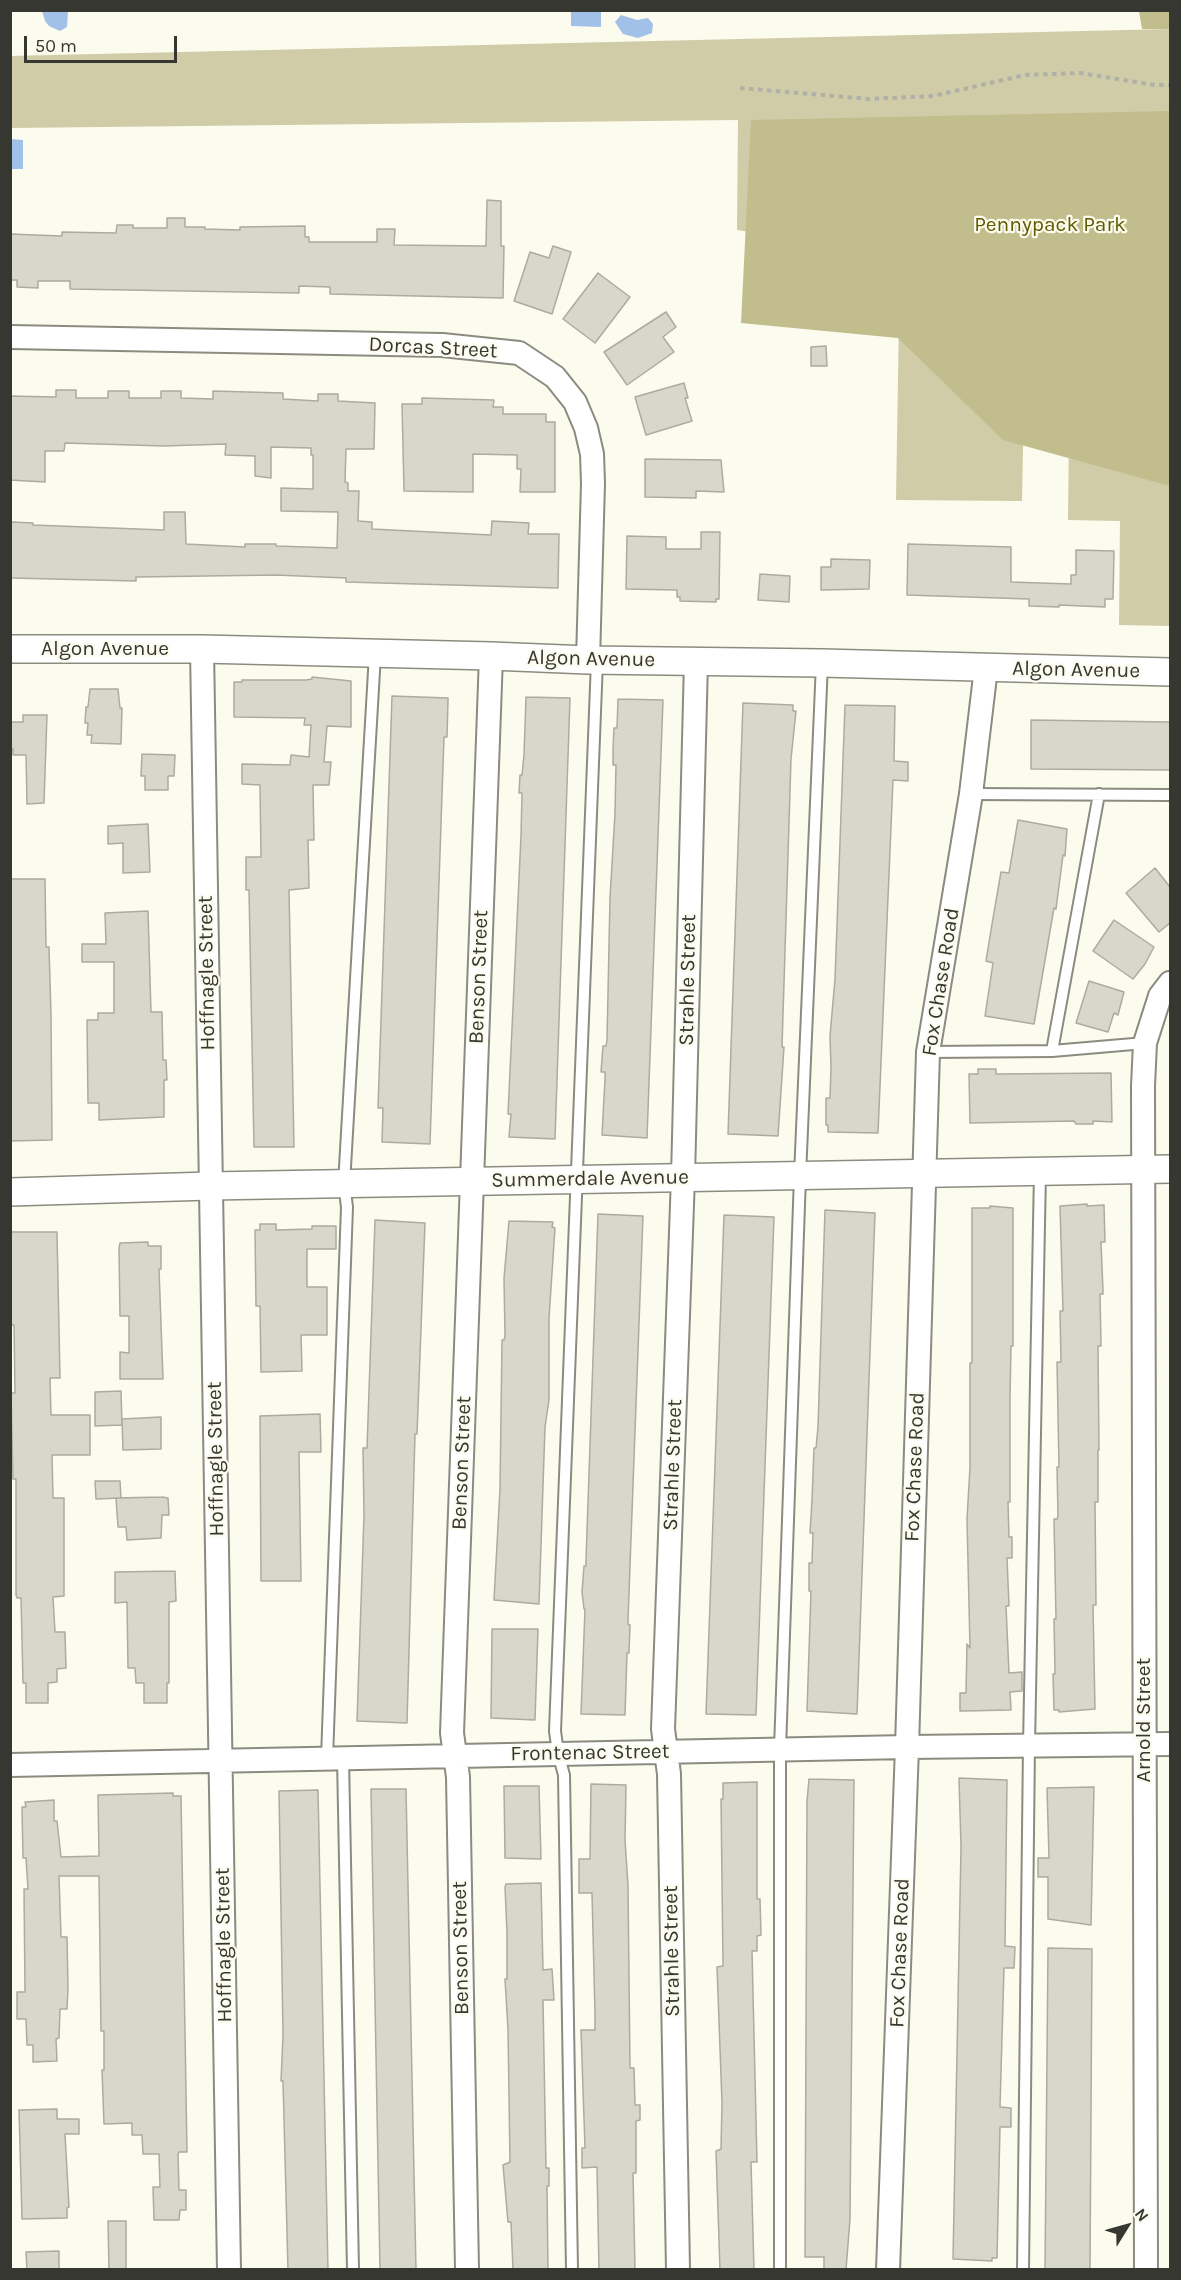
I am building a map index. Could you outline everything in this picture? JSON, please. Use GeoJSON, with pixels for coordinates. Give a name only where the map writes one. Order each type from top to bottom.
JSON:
{"type":"FeatureCollection","features":[{"type":"Feature","properties":{"kind":"street","name":"Dorcas Street"},"geometry":{"type":"LineString","coordinates":[[10,337],[442,345],[519,353],[555,377],[575,402],[586,428],[592,453],[592,660]]}},
{"type":"Feature","properties":{"kind":"street","name":"Algon Avenue"},"geometry":{"type":"LineString","coordinates":[[10,649],[202,649],[1170,672]]}},
{"type":"Feature","properties":{"kind":"street","name":"Hoffnagle Street"},"geometry":{"type":"LineString","coordinates":[[202,649],[229,2270]]}},
{"type":"Feature","properties":{"kind":"street","name":"Benson Street"},"geometry":{"type":"LineString","coordinates":[[467,2270],[458,1777],[452,1734],[491,656]]}},
{"type":"Feature","properties":{"kind":"street","name":"Strahle Street"},"geometry":{"type":"LineString","coordinates":[[678,2270],[669,1774],[663,1729],[683,1177],[696,661]]}},
{"type":"Feature","properties":{"kind":"street","name":"Fox Chase Road"},"geometry":{"type":"LineString","coordinates":[[888,2270],[908,1747],[928,1052],[971,794],[986,668]]}},
{"type":"Feature","properties":{"kind":"street","name":"Arnold Street"},"geometry":{"type":"LineString","coordinates":[[1146,2270],[1144,1744],[1157,1169],[1143,1086],[1145,1043],[1160,996],[1170,983]]}},
{"type":"Feature","properties":{"kind":"street","name":"Summerdale Avenue"},"geometry":{"type":"LineString","coordinates":[[10,1192],[210,1186],[1157,1169]]}},
{"type":"Feature","properties":{"kind":"street","name":"Frontenac Street"},"geometry":{"type":"LineString","coordinates":[[10,1765],[665,1751],[1170,1744]]}},
{"type":"Feature","properties":{"kind":"lane"},"geometry":{"type":"LineString","coordinates":[[353,2270],[335,1758],[347,1208],[344,1184],[375,654]]}},
{"type":"Feature","properties":{"kind":"lane"},"geometry":{"type":"LineString","coordinates":[[572,2270],[564,1775],[555,1731],[576,1180],[592,660]]}},
{"type":"Feature","properties":{"kind":"lane"},"geometry":{"type":"LineString","coordinates":[[780,2270],[780,1749],[800,1176],[822,663]]}},
{"type":"Feature","properties":{"kind":"lane"},"geometry":{"type":"LineString","coordinates":[[971,794],[1170,795]]}},
{"type":"Feature","properties":{"kind":"lane"},"geometry":{"type":"LineString","coordinates":[[1052,1051],[1099,794]]}},
{"type":"Feature","properties":{"kind":"lane"},"geometry":{"type":"LineString","coordinates":[[928,1052],[1052,1051],[1145,1043]]}},
{"type":"Feature","properties":{"kind":"lane"},"geometry":{"type":"LineString","coordinates":[[1023,2270],[1029,1745],[1040,1171]]}},
{"type":"Feature","properties":{"kind":"path"},"geometry":{"type":"LineString","coordinates":[[740,88],[869,99],[933,96],[1025,75],[1080,73],[1155,85],[1170,85]]}},
{"type":"Feature","properties":{"kind":"green space"},"geometry":{"type":"Polygon","coordinates":[[[1139,11],[1170,11],[1170,29],[1142,29],[1139,11]]]}},
{"type":"Feature","properties":{"kind":"green space"},"geometry":{"type":"Polygon","coordinates":[[[1170,29],[1170,626],[1119,625],[1120,521],[1068,520],[1070,345],[1025,344],[1022,501],[896,500],[900,256],[737,230],[738,120],[11,128],[10,56],[1170,29]]]}},
{"type":"Feature","properties":{"kind":"green space","name":"Pennypack Park"},"geometry":{"type":"Polygon","coordinates":[[[1170,111],[1170,486],[1003,440],[898,338],[741,323],[751,120],[1170,111]]]}},
{"type":"Feature","properties":{"kind":"water"},"geometry":{"type":"Polygon","coordinates":[[[42,11],[68,11],[67,27],[60,31],[49,26],[42,11]]]}},
{"type":"Feature","properties":{"kind":"water"},"geometry":{"type":"Polygon","coordinates":[[[571,11],[601,11],[601,27],[571,26],[571,11]]]}},
{"type":"Feature","properties":{"kind":"water"},"geometry":{"type":"Polygon","coordinates":[[[621,15],[637,20],[648,18],[653,24],[652,33],[638,38],[623,34],[615,22],[621,15]]]}},
{"type":"Feature","properties":{"kind":"water"},"geometry":{"type":"Polygon","coordinates":[[[11,139],[23,140],[23,169],[11,169],[11,139]]]}},
{"type":"Feature","properties":{"kind":"building"},"geometry":{"type":"Polygon","coordinates":[[[487,200],[501,201],[501,246],[504,246],[503,298],[330,294],[330,287],[299,286],[299,293],[70,289],[70,281],[38,281],[38,288],[17,287],[17,280],[10,280],[10,234],[62,236],[62,232],[116,233],[117,225],[133,225],[133,228],[167,228],[167,218],[185,218],[185,227],[205,227],[205,229],[240,230],[240,227],[305,226],[305,237],[309,237],[309,242],[377,242],[377,229],[395,229],[394,245],[486,246],[487,200]]]}},
{"type":"Feature","properties":{"kind":"building"},"geometry":{"type":"Polygon","coordinates":[[[553,246],[571,252],[552,314],[514,301],[530,252],[549,258],[553,246]]]}},
{"type":"Feature","properties":{"kind":"building"},"geometry":{"type":"Polygon","coordinates":[[[598,273],[630,297],[595,343],[563,319],[598,273]]]}},
{"type":"Feature","properties":{"kind":"building"},"geometry":{"type":"Polygon","coordinates":[[[666,312],[676,327],[663,337],[674,352],[627,385],[604,352],[666,312]]]}},
{"type":"Feature","properties":{"kind":"building"},"geometry":{"type":"Polygon","coordinates":[[[826,346],[827,366],[811,366],[811,347],[826,346]]]}},
{"type":"Feature","properties":{"kind":"building"},"geometry":{"type":"Polygon","coordinates":[[[684,383],[688,398],[685,398],[692,421],[646,435],[635,397],[684,383]]]}},
{"type":"Feature","properties":{"kind":"building"},"geometry":{"type":"Polygon","coordinates":[[[56,390],[76,390],[76,398],[108,398],[108,391],[129,391],[129,398],[161,398],[161,391],[181,391],[181,398],[213,399],[213,391],[283,393],[283,399],[318,401],[318,394],[338,394],[338,401],[375,403],[374,449],[346,449],[345,482],[348,483],[348,491],[359,491],[358,521],[372,522],[372,529],[491,535],[492,521],[529,523],[528,534],[559,534],[558,588],[346,582],[346,578],[276,575],[136,577],[136,581],[10,578],[11,522],[33,523],[33,525],[164,530],[164,512],[185,512],[186,544],[245,547],[245,544],[276,544],[276,546],[337,548],[338,512],[281,511],[281,488],[313,489],[311,448],[271,447],[271,478],[255,476],[255,456],[225,455],[226,444],[164,446],[65,443],[64,451],[45,451],[45,482],[10,480],[10,396],[56,397],[56,390]]]}},
{"type":"Feature","properties":{"kind":"building"},"geometry":{"type":"Polygon","coordinates":[[[422,398],[494,400],[493,407],[503,407],[503,414],[546,414],[546,422],[555,422],[555,492],[520,492],[521,469],[517,469],[517,455],[473,454],[473,492],[404,491],[402,404],[422,404],[422,398]]]}},
{"type":"Feature","properties":{"kind":"building"},"geometry":{"type":"Polygon","coordinates":[[[645,459],[721,460],[724,492],[696,491],[696,498],[645,497],[645,459]]]}},
{"type":"Feature","properties":{"kind":"building"},"geometry":{"type":"Polygon","coordinates":[[[701,532],[720,532],[719,599],[716,599],[716,602],[680,601],[680,597],[677,597],[677,590],[626,589],[627,536],[666,537],[666,549],[701,549],[701,532]]]}},
{"type":"Feature","properties":{"kind":"building"},"geometry":{"type":"Polygon","coordinates":[[[908,544],[1011,547],[1011,582],[1071,584],[1071,575],[1076,575],[1076,550],[1114,551],[1113,599],[1105,599],[1105,607],[1059,605],[1059,607],[1029,606],[1029,599],[907,595],[908,544]]]}},
{"type":"Feature","properties":{"kind":"building"},"geometry":{"type":"Polygon","coordinates":[[[831,559],[870,560],[869,589],[821,590],[821,567],[831,567],[831,559]]]}},
{"type":"Feature","properties":{"kind":"building"},"geometry":{"type":"Polygon","coordinates":[[[760,574],[790,576],[789,602],[758,600],[760,574]]]}},
{"type":"Feature","properties":{"kind":"building"},"geometry":{"type":"Polygon","coordinates":[[[312,677],[351,681],[351,727],[327,726],[324,762],[331,762],[329,785],[313,785],[314,840],[308,840],[309,888],[289,890],[294,1147],[254,1147],[249,890],[246,890],[246,857],[261,857],[260,785],[242,784],[242,764],[290,765],[291,755],[309,757],[311,725],[304,725],[305,718],[234,717],[234,682],[306,680],[312,677]]]}},
{"type":"Feature","properties":{"kind":"building"},"geometry":{"type":"Polygon","coordinates":[[[90,689],[118,689],[120,708],[122,708],[121,744],[91,743],[92,735],[87,735],[88,723],[85,723],[90,689]]]}},
{"type":"Feature","properties":{"kind":"building"},"geometry":{"type":"Polygon","coordinates":[[[392,696],[448,698],[447,737],[444,737],[430,1144],[382,1142],[383,1108],[378,1108],[392,696]]]}},
{"type":"Feature","properties":{"kind":"building"},"geometry":{"type":"Polygon","coordinates":[[[526,697],[570,698],[555,1139],[509,1137],[511,1114],[508,1114],[521,836],[522,793],[519,793],[524,755],[526,697]]]}},
{"type":"Feature","properties":{"kind":"building"},"geometry":{"type":"Polygon","coordinates":[[[618,699],[663,700],[647,1138],[602,1135],[605,1072],[601,1072],[603,1046],[606,1046],[607,1040],[616,765],[613,765],[613,749],[614,728],[617,728],[618,699]]]}},
{"type":"Feature","properties":{"kind":"building"},"geometry":{"type":"Polygon","coordinates":[[[743,703],[793,705],[793,711],[796,711],[791,759],[782,1047],[784,1047],[778,1136],[728,1134],[743,703]]]}},
{"type":"Feature","properties":{"kind":"building"},"geometry":{"type":"Polygon","coordinates":[[[845,705],[895,706],[894,761],[908,762],[908,781],[893,780],[878,1133],[828,1132],[828,1125],[826,1125],[826,1098],[830,1098],[830,1036],[835,979],[845,705]]]}},
{"type":"Feature","properties":{"kind":"building"},"geometry":{"type":"Polygon","coordinates":[[[23,715],[47,715],[44,803],[27,804],[26,755],[13,755],[13,749],[10,749],[10,722],[23,722],[23,715]]]}},
{"type":"Feature","properties":{"kind":"building"},"geometry":{"type":"Polygon","coordinates":[[[1031,720],[1170,722],[1170,770],[1031,769],[1031,720]]]}},
{"type":"Feature","properties":{"kind":"building"},"geometry":{"type":"Polygon","coordinates":[[[142,754],[175,755],[174,776],[168,776],[168,790],[145,790],[145,776],[141,776],[142,754]]]}},
{"type":"Feature","properties":{"kind":"building"},"geometry":{"type":"Polygon","coordinates":[[[1018,820],[1067,829],[1065,856],[1063,855],[1056,909],[1054,908],[1034,1024],[985,1016],[993,963],[986,961],[992,924],[1001,872],[1009,873],[1018,820]]]}},
{"type":"Feature","properties":{"kind":"building"},"geometry":{"type":"Polygon","coordinates":[[[148,824],[150,872],[123,873],[123,843],[108,844],[108,826],[148,824]]]}},
{"type":"Feature","properties":{"kind":"building"},"geometry":{"type":"Polygon","coordinates":[[[1155,868],[1170,887],[1170,923],[1159,932],[1126,893],[1155,868]]]}},
{"type":"Feature","properties":{"kind":"building"},"geometry":{"type":"Polygon","coordinates":[[[10,879],[45,879],[46,947],[49,947],[51,1015],[52,1140],[10,1141],[10,879]]]}},
{"type":"Feature","properties":{"kind":"building"},"geometry":{"type":"Polygon","coordinates":[[[148,911],[151,1012],[162,1012],[163,1060],[166,1060],[164,1117],[99,1120],[99,1103],[88,1103],[87,1020],[98,1020],[98,1013],[114,1013],[114,962],[82,962],[82,944],[106,944],[105,913],[148,911]]]}},
{"type":"Feature","properties":{"kind":"building"},"geometry":{"type":"Polygon","coordinates":[[[1114,920],[1154,947],[1145,964],[1133,979],[1093,951],[1114,920]]]}},
{"type":"Feature","properties":{"kind":"building"},"geometry":{"type":"Polygon","coordinates":[[[1089,981],[1124,992],[1118,1015],[1114,1013],[1108,1032],[1076,1023],[1089,981]]]}},
{"type":"Feature","properties":{"kind":"building"},"geometry":{"type":"Polygon","coordinates":[[[978,1069],[996,1069],[996,1074],[1111,1073],[1112,1122],[1093,1121],[1093,1124],[1076,1124],[1074,1121],[970,1123],[969,1074],[978,1074],[978,1069]]]}},
{"type":"Feature","properties":{"kind":"building"},"geometry":{"type":"Polygon","coordinates":[[[1087,1204],[1087,1206],[1104,1205],[1105,1242],[1101,1242],[1103,1294],[1100,1294],[1101,1346],[1098,1346],[1098,1502],[1095,1502],[1096,1605],[1093,1605],[1095,1709],[1059,1712],[1059,1710],[1054,1710],[1053,1674],[1055,1674],[1054,1619],[1056,1619],[1054,1519],[1058,1516],[1057,1467],[1059,1467],[1057,1362],[1061,1362],[1060,1311],[1063,1311],[1060,1206],[1087,1204]]]}},
{"type":"Feature","properties":{"kind":"building"},"geometry":{"type":"Polygon","coordinates":[[[990,1206],[1013,1208],[1013,1346],[1011,1346],[1010,1398],[1010,1502],[1008,1502],[1012,1558],[1007,1558],[1009,1606],[1006,1606],[1009,1673],[1022,1672],[1022,1691],[1010,1692],[1011,1710],[960,1711],[960,1693],[966,1693],[967,1644],[970,1648],[967,1519],[970,1467],[970,1363],[972,1363],[972,1208],[990,1208],[990,1206]]]}},
{"type":"Feature","properties":{"kind":"building"},"geometry":{"type":"Polygon","coordinates":[[[825,1210],[875,1213],[857,1714],[807,1711],[811,1591],[809,1591],[809,1563],[812,1563],[813,1533],[810,1533],[814,1448],[816,1448],[818,1427],[825,1210]]]}},
{"type":"Feature","properties":{"kind":"building"},"geometry":{"type":"Polygon","coordinates":[[[598,1214],[643,1216],[625,1715],[581,1714],[585,1609],[582,1592],[584,1566],[586,1566],[598,1214]]]}},
{"type":"Feature","properties":{"kind":"building"},"geometry":{"type":"Polygon","coordinates":[[[724,1215],[774,1217],[756,1715],[706,1714],[724,1215]]]}},
{"type":"Feature","properties":{"kind":"building"},"geometry":{"type":"Polygon","coordinates":[[[375,1220],[425,1223],[417,1434],[415,1434],[407,1723],[357,1721],[364,1515],[363,1448],[367,1448],[375,1220]]]}},
{"type":"Feature","properties":{"kind":"building"},"geometry":{"type":"Polygon","coordinates":[[[509,1221],[553,1222],[552,1227],[555,1228],[549,1318],[549,1400],[545,1427],[539,1604],[494,1600],[500,1489],[502,1340],[505,1336],[504,1278],[509,1221]]]}},
{"type":"Feature","properties":{"kind":"building"},"geometry":{"type":"Polygon","coordinates":[[[260,1224],[276,1224],[276,1230],[336,1226],[336,1249],[307,1249],[307,1287],[327,1287],[327,1335],[301,1335],[302,1371],[261,1372],[260,1306],[256,1306],[255,1230],[260,1230],[260,1224]]]}},
{"type":"Feature","properties":{"kind":"building"},"geometry":{"type":"Polygon","coordinates":[[[11,1232],[57,1232],[60,1378],[50,1378],[51,1415],[90,1415],[90,1455],[52,1455],[53,1498],[64,1498],[64,1596],[53,1597],[55,1632],[65,1632],[66,1668],[57,1669],[57,1682],[48,1683],[48,1703],[26,1703],[26,1683],[23,1683],[21,1598],[17,1598],[16,1595],[16,1479],[13,1479],[11,1393],[15,1393],[14,1325],[11,1325],[11,1232]]]}},
{"type":"Feature","properties":{"kind":"building"},"geometry":{"type":"Polygon","coordinates":[[[148,1242],[148,1246],[161,1246],[161,1269],[159,1269],[163,1379],[120,1379],[120,1352],[129,1353],[129,1316],[120,1316],[120,1243],[148,1242]]]}},
{"type":"Feature","properties":{"kind":"building"},"geometry":{"type":"Polygon","coordinates":[[[121,1391],[122,1425],[95,1426],[95,1392],[121,1391]]]}},
{"type":"Feature","properties":{"kind":"building"},"geometry":{"type":"Polygon","coordinates":[[[320,1414],[321,1452],[299,1452],[301,1581],[261,1581],[260,1416],[320,1414]]]}},
{"type":"Feature","properties":{"kind":"building"},"geometry":{"type":"Polygon","coordinates":[[[161,1417],[161,1449],[123,1450],[122,1419],[161,1417]]]}},
{"type":"Feature","properties":{"kind":"building"},"geometry":{"type":"Polygon","coordinates":[[[95,1481],[120,1481],[121,1498],[96,1499],[95,1481]]]}},
{"type":"Feature","properties":{"kind":"building"},"geometry":{"type":"Polygon","coordinates":[[[116,1498],[168,1498],[169,1515],[162,1515],[161,1538],[127,1540],[126,1527],[118,1527],[116,1498]]]}},
{"type":"Feature","properties":{"kind":"building"},"geometry":{"type":"Polygon","coordinates":[[[175,1571],[176,1601],[169,1602],[167,1703],[144,1703],[144,1683],[136,1683],[135,1668],[128,1668],[127,1602],[115,1603],[115,1572],[175,1571]]]}},
{"type":"Feature","properties":{"kind":"building"},"geometry":{"type":"Polygon","coordinates":[[[492,1629],[538,1629],[535,1720],[491,1718],[492,1629]]]}},
{"type":"Feature","properties":{"kind":"building"},"geometry":{"type":"Polygon","coordinates":[[[959,1778],[1007,1780],[1005,1946],[1015,1947],[1014,1968],[1004,1968],[1000,2107],[1011,2108],[1011,2127],[1000,2127],[997,2258],[992,2258],[992,2261],[953,2259],[961,1847],[959,1778]]]}},
{"type":"Feature","properties":{"kind":"building"},"geometry":{"type":"Polygon","coordinates":[[[809,1779],[854,1780],[850,2219],[846,2270],[824,2270],[824,2257],[805,2257],[807,1801],[809,1779]]]}},
{"type":"Feature","properties":{"kind":"building"},"geometry":{"type":"Polygon","coordinates":[[[757,1782],[757,1899],[760,1899],[761,1935],[757,1936],[757,1951],[752,1951],[757,2162],[751,2162],[754,2270],[720,2270],[716,2151],[721,2149],[722,2103],[717,1967],[723,1966],[721,1799],[723,1799],[723,1783],[757,1782]]]}},
{"type":"Feature","properties":{"kind":"building"},"geometry":{"type":"Polygon","coordinates":[[[591,1784],[626,1785],[630,2068],[634,2068],[635,2105],[640,2105],[640,2120],[636,2121],[636,2173],[633,2173],[635,2270],[599,2270],[597,2167],[582,2168],[582,2148],[585,2148],[581,2030],[595,2030],[595,2014],[592,1893],[579,1893],[579,1859],[590,1859],[591,1784]]]}},
{"type":"Feature","properties":{"kind":"building"},"geometry":{"type":"Polygon","coordinates":[[[504,1786],[539,1786],[541,1859],[505,1858],[504,1786]]]}},
{"type":"Feature","properties":{"kind":"building"},"geometry":{"type":"Polygon","coordinates":[[[1094,1787],[1091,1925],[1048,1919],[1048,1877],[1038,1877],[1038,1858],[1049,1858],[1047,1788],[1094,1787]]]}},
{"type":"Feature","properties":{"kind":"building"},"geometry":{"type":"Polygon","coordinates":[[[371,1789],[406,1789],[416,2270],[380,2270],[371,1789]]]}},
{"type":"Feature","properties":{"kind":"building"},"geometry":{"type":"Polygon","coordinates":[[[318,1790],[328,2270],[288,2270],[283,2081],[281,2081],[283,2035],[279,1791],[318,1790]]]}},
{"type":"Feature","properties":{"kind":"building"},"geometry":{"type":"Polygon","coordinates":[[[173,1793],[173,1796],[181,1796],[187,2152],[178,2154],[179,2190],[186,2190],[186,2210],[180,2210],[179,2220],[154,2220],[153,2187],[160,2187],[159,2154],[143,2154],[142,2135],[132,2135],[132,2123],[104,2124],[102,2070],[104,2070],[104,2031],[101,2031],[99,1876],[59,1876],[61,1937],[67,1937],[68,1988],[67,2009],[60,2009],[59,2038],[56,2039],[57,2061],[33,2062],[33,2045],[27,2045],[26,2019],[17,2019],[17,1992],[25,1992],[24,1889],[28,1889],[26,1858],[23,1858],[22,1807],[26,1807],[25,1802],[54,1800],[54,1821],[57,1821],[61,1857],[99,1856],[98,1795],[173,1793]]]}},
{"type":"Feature","properties":{"kind":"building"},"geometry":{"type":"Polygon","coordinates":[[[541,1883],[543,1970],[552,1969],[554,2000],[543,2000],[546,2168],[549,2168],[549,2186],[547,2186],[548,2270],[513,2270],[511,2222],[508,2222],[503,2165],[510,2162],[505,1887],[506,1884],[541,1883]]]}},
{"type":"Feature","properties":{"kind":"building"},"geometry":{"type":"Polygon","coordinates":[[[1048,1948],[1092,1949],[1090,2270],[1045,2270],[1048,1948]]]}},
{"type":"Feature","properties":{"kind":"building"},"geometry":{"type":"Polygon","coordinates":[[[57,2109],[57,2119],[79,2119],[79,2134],[65,2134],[69,2207],[67,2218],[22,2219],[19,2110],[57,2109]]]}},
{"type":"Feature","properties":{"kind":"building"},"geometry":{"type":"Polygon","coordinates":[[[108,2221],[126,2221],[126,2270],[109,2270],[108,2221]]]}},
{"type":"Feature","properties":{"kind":"building"},"geometry":{"type":"Polygon","coordinates":[[[59,2251],[59,2270],[27,2270],[26,2252],[59,2251]]]}}]}
